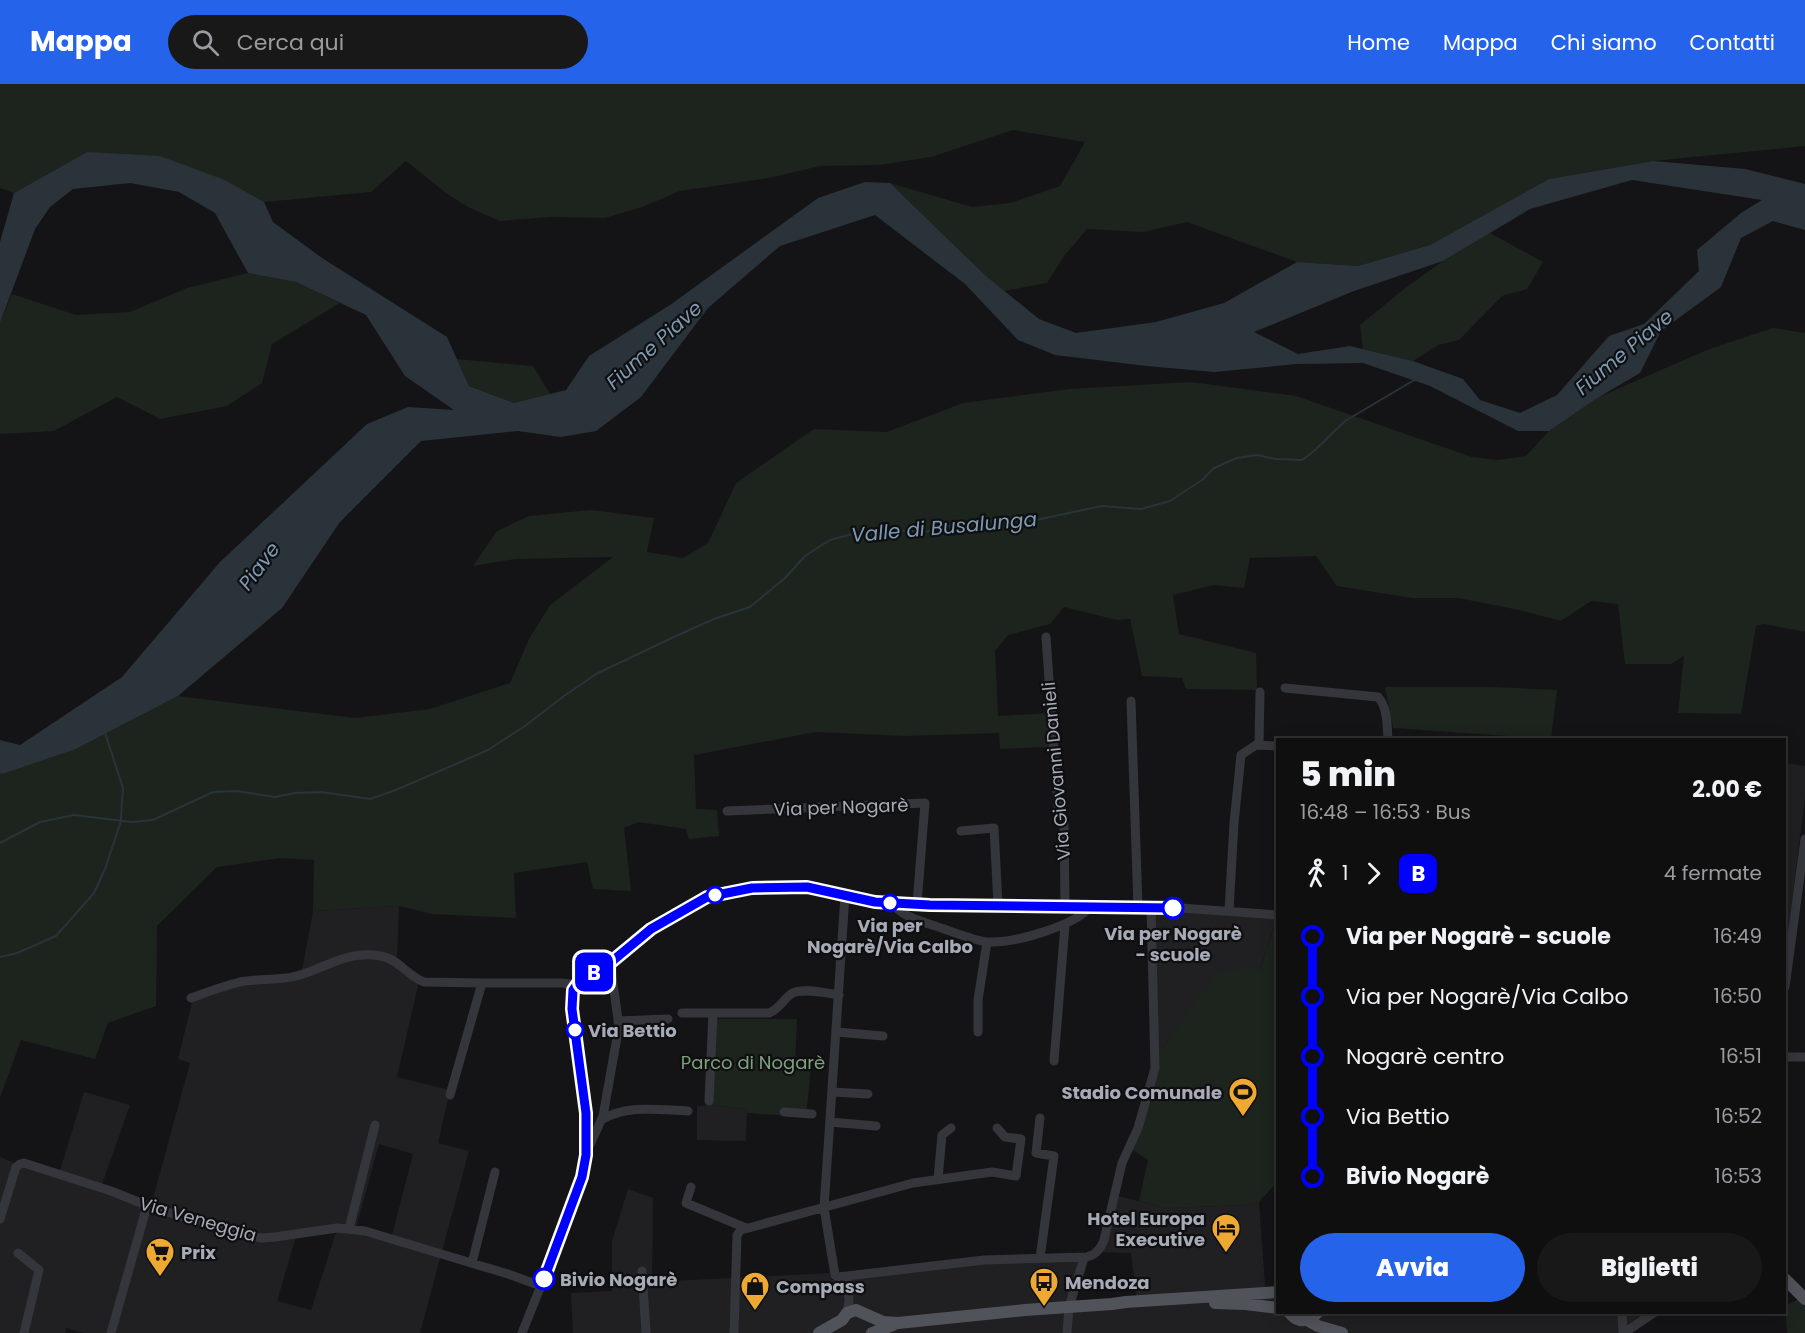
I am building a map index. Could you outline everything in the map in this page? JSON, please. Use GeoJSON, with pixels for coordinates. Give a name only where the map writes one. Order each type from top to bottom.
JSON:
{"type":"FeatureCollection","features":[{"type":"Feature","properties":{"kind":"main road"},"geometry":{"type":"LineString","coordinates":[[1786,1280],[1804,1295]]}},
{"type":"Feature","properties":{"kind":"main road"},"geometry":{"type":"LineString","coordinates":[[819,1333],[847,1316],[861,1311],[883,1322],[898,1323],[1036,1309],[1276,1292]]}},
{"type":"Feature","properties":{"kind":"main road"},"geometry":{"type":"LineString","coordinates":[[1112,1304],[1126,1307],[1224,1303],[1276,1308]]}},
{"type":"Feature","properties":{"kind":"main road"},"geometry":{"type":"LineString","coordinates":[[1291,1314],[1296,1319],[1307,1320],[1318,1326],[1340,1332]]}},
{"type":"Feature","properties":{"kind":"main road"},"geometry":{"type":"LineString","coordinates":[[1307,1320],[1316,1314]]}},
{"type":"Feature","properties":{"kind":"main road"},"geometry":{"type":"LineString","coordinates":[[1319,1314],[1340,1332]]}},
{"type":"Feature","properties":{"kind":"main road"},"geometry":{"type":"LineString","coordinates":[[868,1316],[871,1325],[870,1333],[898,1323]]}},
{"type":"Feature","properties":{"kind":"street","name":"Via Giovanni Danieli"},"geometry":{"type":"LineString","coordinates":[[1046,637],[1058,806],[1064,823],[1065,905]]}},
{"type":"Feature","properties":{"kind":"street"},"geometry":{"type":"LineString","coordinates":[[1285,688],[1378,697],[1383,702],[1388,738]]}},
{"type":"Feature","properties":{"kind":"street"},"geometry":{"type":"LineString","coordinates":[[1259,745],[1260,692]]}},
{"type":"Feature","properties":{"kind":"street"},"geometry":{"type":"LineString","coordinates":[[1131,700],[1138,907]]}},
{"type":"Feature","properties":{"kind":"street"},"geometry":{"type":"LineString","coordinates":[[1229,911],[1241,755],[1256,745],[1276,746]]}},
{"type":"Feature","properties":{"kind":"street","name":"Via per Nogarè"},"geometry":{"type":"LineString","coordinates":[[727,811],[925,803],[917,904]]}},
{"type":"Feature","properties":{"kind":"street"},"geometry":{"type":"LineString","coordinates":[[961,831],[994,828],[998,905]]}},
{"type":"Feature","properties":{"kind":"street"},"geometry":{"type":"LineString","coordinates":[[1786,980],[1805,839]]}},
{"type":"Feature","properties":{"kind":"street"},"geometry":{"type":"LineString","coordinates":[[191,998],[241,982],[294,976],[351,956],[387,958],[416,978],[429,982],[562,982],[576,985],[610,963],[651,929],[711,896],[752,888],[807,887],[875,902],[893,903],[1151,907],[1276,915]]}},
{"type":"Feature","properties":{"kind":"street"},"geometry":{"type":"LineString","coordinates":[[845,896],[824,1208],[838,1277],[984,1260],[1084,1257],[1094,1254],[1100,1248],[1104,1240],[1122,1163],[1138,1128],[1155,1068],[1151,907]]}},
{"type":"Feature","properties":{"kind":"street"},"geometry":{"type":"LineString","coordinates":[[893,903],[896,908],[920,921],[987,942],[1009,941],[1065,925],[1086,913],[1091,906]]}},
{"type":"Feature","properties":{"kind":"street"},"geometry":{"type":"LineString","coordinates":[[1054,1061],[1065,925]]}},
{"type":"Feature","properties":{"kind":"street"},"geometry":{"type":"LineString","coordinates":[[978,1032],[978,1000],[987,942]]}},
{"type":"Feature","properties":{"kind":"street"},"geometry":{"type":"LineString","coordinates":[[586,1148],[592,1142],[601,1120],[619,1026],[610,963]]}},
{"type":"Feature","properties":{"kind":"street"},"geometry":{"type":"LineString","coordinates":[[450,1095],[482,983]]}},
{"type":"Feature","properties":{"kind":"street"},"geometry":{"type":"LineString","coordinates":[[522,1333],[582,1177],[586,1148],[586,1113],[572,1009],[576,985]]}},
{"type":"Feature","properties":{"kind":"street"},"geometry":{"type":"LineString","coordinates":[[682,1013],[769,1013],[797,991],[838,994]]}},
{"type":"Feature","properties":{"kind":"street"},"geometry":{"type":"LineString","coordinates":[[709,1101],[713,1013]]}},
{"type":"Feature","properties":{"kind":"street"},"geometry":{"type":"LineString","coordinates":[[618,1022],[668,1019]]}},
{"type":"Feature","properties":{"kind":"street"},"geometry":{"type":"LineString","coordinates":[[836,1032],[883,1036]]}},
{"type":"Feature","properties":{"kind":"street"},"geometry":{"type":"LineString","coordinates":[[1786,1057],[1805,1057]]}},
{"type":"Feature","properties":{"kind":"street"},"geometry":{"type":"LineString","coordinates":[[832,1092],[868,1094]]}},
{"type":"Feature","properties":{"kind":"street"},"geometry":{"type":"LineString","coordinates":[[601,1120],[613,1113],[627,1110],[688,1111]]}},
{"type":"Feature","properties":{"kind":"street"},"geometry":{"type":"LineString","coordinates":[[784,1112],[812,1114]]}},
{"type":"Feature","properties":{"kind":"street"},"geometry":{"type":"LineString","coordinates":[[1040,1118],[1036,1154],[1054,1156],[1040,1258]]}},
{"type":"Feature","properties":{"kind":"street"},"geometry":{"type":"LineString","coordinates":[[830,1122],[876,1126]]}},
{"type":"Feature","properties":{"kind":"street"},"geometry":{"type":"LineString","coordinates":[[349,1229],[375,1125]]}},
{"type":"Feature","properties":{"kind":"street"},"geometry":{"type":"LineString","coordinates":[[938,1179],[942,1135],[951,1128]]}},
{"type":"Feature","properties":{"kind":"street"},"geometry":{"type":"LineString","coordinates":[[734,1333],[736,1235],[741,1230],[913,1183],[992,1172],[1016,1176],[1021,1138],[1005,1137],[998,1128]]}},
{"type":"Feature","properties":{"kind":"street","name":"Via Veneggia"},"geometry":{"type":"LineString","coordinates":[[0,1219],[15,1170],[22,1163],[111,1191],[147,1206],[243,1235],[262,1238],[326,1229],[349,1229],[381,1235],[541,1286]]}},
{"type":"Feature","properties":{"kind":"street"},"geometry":{"type":"LineString","coordinates":[[472,1263],[495,1172]]}},
{"type":"Feature","properties":{"kind":"street"},"geometry":{"type":"LineString","coordinates":[[691,1187],[686,1203],[746,1228]]}},
{"type":"Feature","properties":{"kind":"street"},"geometry":{"type":"LineString","coordinates":[[111,1333],[147,1206]]}},
{"type":"Feature","properties":{"kind":"street"},"geometry":{"type":"LineString","coordinates":[[18,1253],[39,1270],[24,1333]]}},
{"type":"Feature","properties":{"kind":"street"},"geometry":{"type":"LineString","coordinates":[[1067,1333],[1069,1308],[1084,1257]]}},
{"type":"Feature","properties":{"kind":"street"},"geometry":{"type":"LineString","coordinates":[[642,1271],[646,1333]]}},
{"type":"Feature","properties":{"kind":"street"},"geometry":{"type":"LineString","coordinates":[[847,1276],[847,1316]]}},
{"type":"Feature","properties":{"kind":"street"},"geometry":{"type":"LineString","coordinates":[[1622,1314],[1624,1333],[1652,1314]]}},
{"type":"Feature","properties":{"kind":"shaded area"},"geometry":{"type":"Polygon","coordinates":[[[1786,763],[1805,766],[1805,797],[1786,949],[1786,763]]]}},
{"type":"Feature","properties":{"kind":"shaded area"},"geometry":{"type":"Polygon","coordinates":[[[1150,905],[1276,914],[1257,979],[1189,1013],[1163,1048],[1155,1041],[1150,905]]]}},
{"type":"Feature","properties":{"kind":"shaded area"},"geometry":{"type":"Polygon","coordinates":[[[399,906],[397,959],[420,977],[397,1077],[450,1090],[438,1143],[469,1151],[420,1333],[84,1333],[66,1328],[65,1333],[0,1333],[0,1157],[58,1177],[84,1092],[130,1105],[100,1190],[123,1198],[152,1202],[190,1063],[178,1059],[194,994],[288,976],[302,971],[313,911],[399,906]],[[379,1144],[356,1228],[391,1239],[413,1154],[379,1144]],[[338,1226],[298,1230],[277,1301],[311,1310],[338,1226]]]}},
{"type":"Feature","properties":{"kind":"shaded area"},"geometry":{"type":"Polygon","coordinates":[[[697,1106],[747,1109],[746,1141],[697,1140],[697,1106]]]}},
{"type":"Feature","properties":{"kind":"shaded area"},"geometry":{"type":"Polygon","coordinates":[[[628,1189],[653,1198],[652,1282],[830,1273],[832,1280],[985,1261],[1085,1256],[1072,1305],[1137,1302],[1131,1253],[1095,1252],[1103,1240],[1114,1195],[1167,1208],[1245,1205],[1259,1202],[1266,1297],[1276,1296],[1276,1314],[1649,1314],[1621,1333],[573,1333],[571,1293],[612,1291],[612,1241],[628,1189]]]}},
{"type":"Feature","properties":{"kind":"green space"},"geometry":{"type":"Polygon","coordinates":[[[0,84],[1805,84],[1805,146],[1653,161],[1549,179],[1430,245],[1358,266],[1297,262],[1187,222],[1143,232],[1087,229],[1064,256],[1047,283],[1004,291],[890,183],[972,207],[1010,203],[1060,186],[1085,142],[1013,130],[931,157],[879,165],[820,166],[769,178],[680,191],[642,207],[605,218],[551,217],[500,221],[468,207],[446,193],[406,161],[371,192],[264,202],[225,180],[87,152],[14,193],[0,188],[0,84]]]}},
{"type":"Feature","properties":{"kind":"green space"},"geometry":{"type":"Polygon","coordinates":[[[1490,233],[1543,262],[1527,289],[1502,296],[1459,340],[1438,345],[1413,361],[1363,349],[1360,325],[1443,261],[1490,233]]]}},
{"type":"Feature","properties":{"kind":"green space"},"geometry":{"type":"Polygon","coordinates":[[[248,273],[296,282],[340,303],[272,344],[262,383],[227,406],[160,419],[117,397],[54,431],[0,434],[0,323],[12,294],[76,315],[130,312],[187,288],[248,273]]]}},
{"type":"Feature","properties":{"kind":"green space"},"geometry":{"type":"Polygon","coordinates":[[[1773,328],[1805,333],[1805,632],[1764,624],[1756,626],[1741,714],[1678,713],[1684,656],[1671,664],[1625,664],[1618,604],[1591,601],[1561,621],[1458,598],[1412,598],[1337,586],[1316,556],[1250,558],[1244,588],[1214,585],[1173,595],[1179,634],[1256,653],[1257,690],[1186,689],[1182,678],[1142,676],[1130,619],[1117,620],[1064,607],[1050,624],[1008,635],[995,651],[998,716],[1049,713],[1051,747],[1000,749],[999,733],[906,736],[816,732],[694,755],[696,809],[717,810],[719,836],[689,839],[686,829],[638,822],[624,828],[631,891],[593,889],[587,862],[514,873],[516,918],[432,914],[399,906],[313,911],[314,860],[281,858],[217,867],[157,926],[156,1006],[108,1023],[95,1059],[21,1040],[0,1098],[0,773],[76,749],[178,696],[355,718],[430,709],[510,683],[529,639],[550,605],[613,557],[515,559],[473,566],[497,531],[529,516],[591,510],[654,518],[647,552],[683,558],[708,543],[736,483],[814,429],[887,432],[963,403],[1069,389],[1191,382],[1296,396],[1472,457],[1498,460],[1526,456],[1549,431],[1599,397],[1707,350],[1773,328]]]}},
{"type":"Feature","properties":{"kind":"green space"},"geometry":{"type":"Polygon","coordinates":[[[457,359],[533,366],[550,394],[514,403],[469,386],[457,359]]]}},
{"type":"Feature","properties":{"kind":"green space"},"geometry":{"type":"Polygon","coordinates":[[[1385,687],[1493,687],[1557,690],[1551,738],[1393,728],[1385,687]]]}},
{"type":"Feature","properties":{"kind":"green space"},"geometry":{"type":"Polygon","coordinates":[[[1276,921],[1276,1183],[1259,1202],[1245,1205],[1167,1208],[1139,1201],[1148,1160],[1128,1147],[1151,1077],[1155,1041],[1163,1048],[1215,975],[1251,967],[1260,970],[1276,921]]]}},
{"type":"Feature","properties":{"kind":"green space","name":"Parco di Nogarè"},"geometry":{"type":"Polygon","coordinates":[[[712,1019],[797,1019],[795,1065],[811,1067],[806,1117],[747,1113],[747,1109],[710,1105],[712,1019]]]}},
{"type":"Feature","properties":{"kind":"green space"},"geometry":{"type":"Polygon","coordinates":[[[1805,1296],[1805,1333],[1787,1333],[1786,1306],[1805,1296]]]}},
{"type":"Feature","properties":{"kind":"water"},"geometry":{"type":"Polygon","coordinates":[[[87,152],[160,156],[225,180],[264,202],[273,222],[322,258],[447,337],[469,386],[514,403],[566,390],[589,356],[670,305],[818,198],[865,182],[890,183],[986,276],[1039,319],[1076,333],[1156,322],[1224,303],[1297,262],[1358,266],[1430,245],[1549,179],[1653,161],[1745,169],[1805,184],[1805,230],[1773,221],[1741,238],[1721,287],[1661,331],[1640,373],[1549,431],[1518,431],[1430,386],[1363,363],[1297,364],[1214,372],[1055,355],[1018,340],[965,284],[875,215],[780,246],[708,308],[641,397],[596,431],[561,437],[518,431],[421,441],[340,522],[282,608],[178,696],[76,749],[2,774],[0,773],[0,740],[20,745],[122,677],[220,562],[367,424],[408,407],[454,410],[405,376],[366,315],[296,282],[248,273],[215,213],[179,192],[130,183],[73,189],[50,207],[35,229],[0,323],[0,242],[14,193],[87,152]],[[1632,180],[1530,209],[1443,261],[1354,291],[1254,332],[1298,354],[1350,346],[1413,361],[1463,379],[1480,400],[1520,413],[1557,395],[1609,336],[1644,324],[1699,271],[1697,250],[1741,213],[1762,200],[1632,180]]]}},
{"type":"Feature","properties":{"kind":"waterway","name":"Valle di Busalunga"},"geometry":{"type":"LineString","coordinates":[[0,843],[40,822],[74,815],[132,822],[153,820],[213,792],[237,791],[275,797],[295,793],[322,792],[370,799],[488,750],[596,674],[714,619],[750,607],[785,578],[805,556],[830,540],[856,533],[891,530],[926,532],[951,526],[1009,519],[1031,521],[1102,506],[1141,509],[1170,501],[1202,480],[1214,468],[1237,458],[1257,455],[1276,459],[1302,460],[1345,421],[1416,379]]}},
{"type":"Feature","properties":{"kind":"waterway"},"geometry":{"type":"LineString","coordinates":[[0,957],[17,953],[56,936],[94,893],[105,869],[121,821],[123,788],[105,733]]}},
{"type":"Feature","properties":{"kind":"bus line","name":"B"},"geometry":{"type":"LineString","coordinates":[[544,1279],[570,1213],[582,1177],[586,1155],[586,1113],[572,1009],[573,990],[580,980],[610,963],[651,929],[707,897],[752,888],[807,887],[875,902],[930,905],[1173,908]]}},
{"type":"Feature","properties":{"kind":"place","name":"Via per Nogarè/Via Calbo"},"geometry":{"type":"Point","coordinates":[890,903]}},
{"type":"Feature","properties":{"kind":"place","name":"Via per Nogarè - scuole"},"geometry":{"type":"Point","coordinates":[1173,908]}},
{"type":"Feature","properties":{"kind":"place","name":"Via Bettio"},"geometry":{"type":"Point","coordinates":[575,1030]}},
{"type":"Feature","properties":{"kind":"place","name":"Stadio Comunale"},"geometry":{"type":"Point","coordinates":[1243,1118]}},
{"type":"Feature","properties":{"kind":"place","name":"Hotel Europa Executive"},"geometry":{"type":"Point","coordinates":[1226,1254]}},
{"type":"Feature","properties":{"kind":"place","name":"Prix"},"geometry":{"type":"Point","coordinates":[160,1278]}},
{"type":"Feature","properties":{"kind":"place","name":"Bivio Nogarè"},"geometry":{"type":"Point","coordinates":[544,1279]}},
{"type":"Feature","properties":{"kind":"place","name":"Mendoza"},"geometry":{"type":"Point","coordinates":[1044,1308]}},
{"type":"Feature","properties":{"kind":"place","name":"Compass"},"geometry":{"type":"Point","coordinates":[755,1312]}},
{"type":"Feature","properties":{"kind":"water label","name":"Fiume Piave"},"geometry":{"type":"Point","coordinates":[654,345]}},
{"type":"Feature","properties":{"kind":"water label","name":"Fiume Piave"},"geometry":{"type":"Point","coordinates":[1624,352]}},
{"type":"Feature","properties":{"kind":"water label","name":"Piave"},"geometry":{"type":"Point","coordinates":[259,566]}}]}
